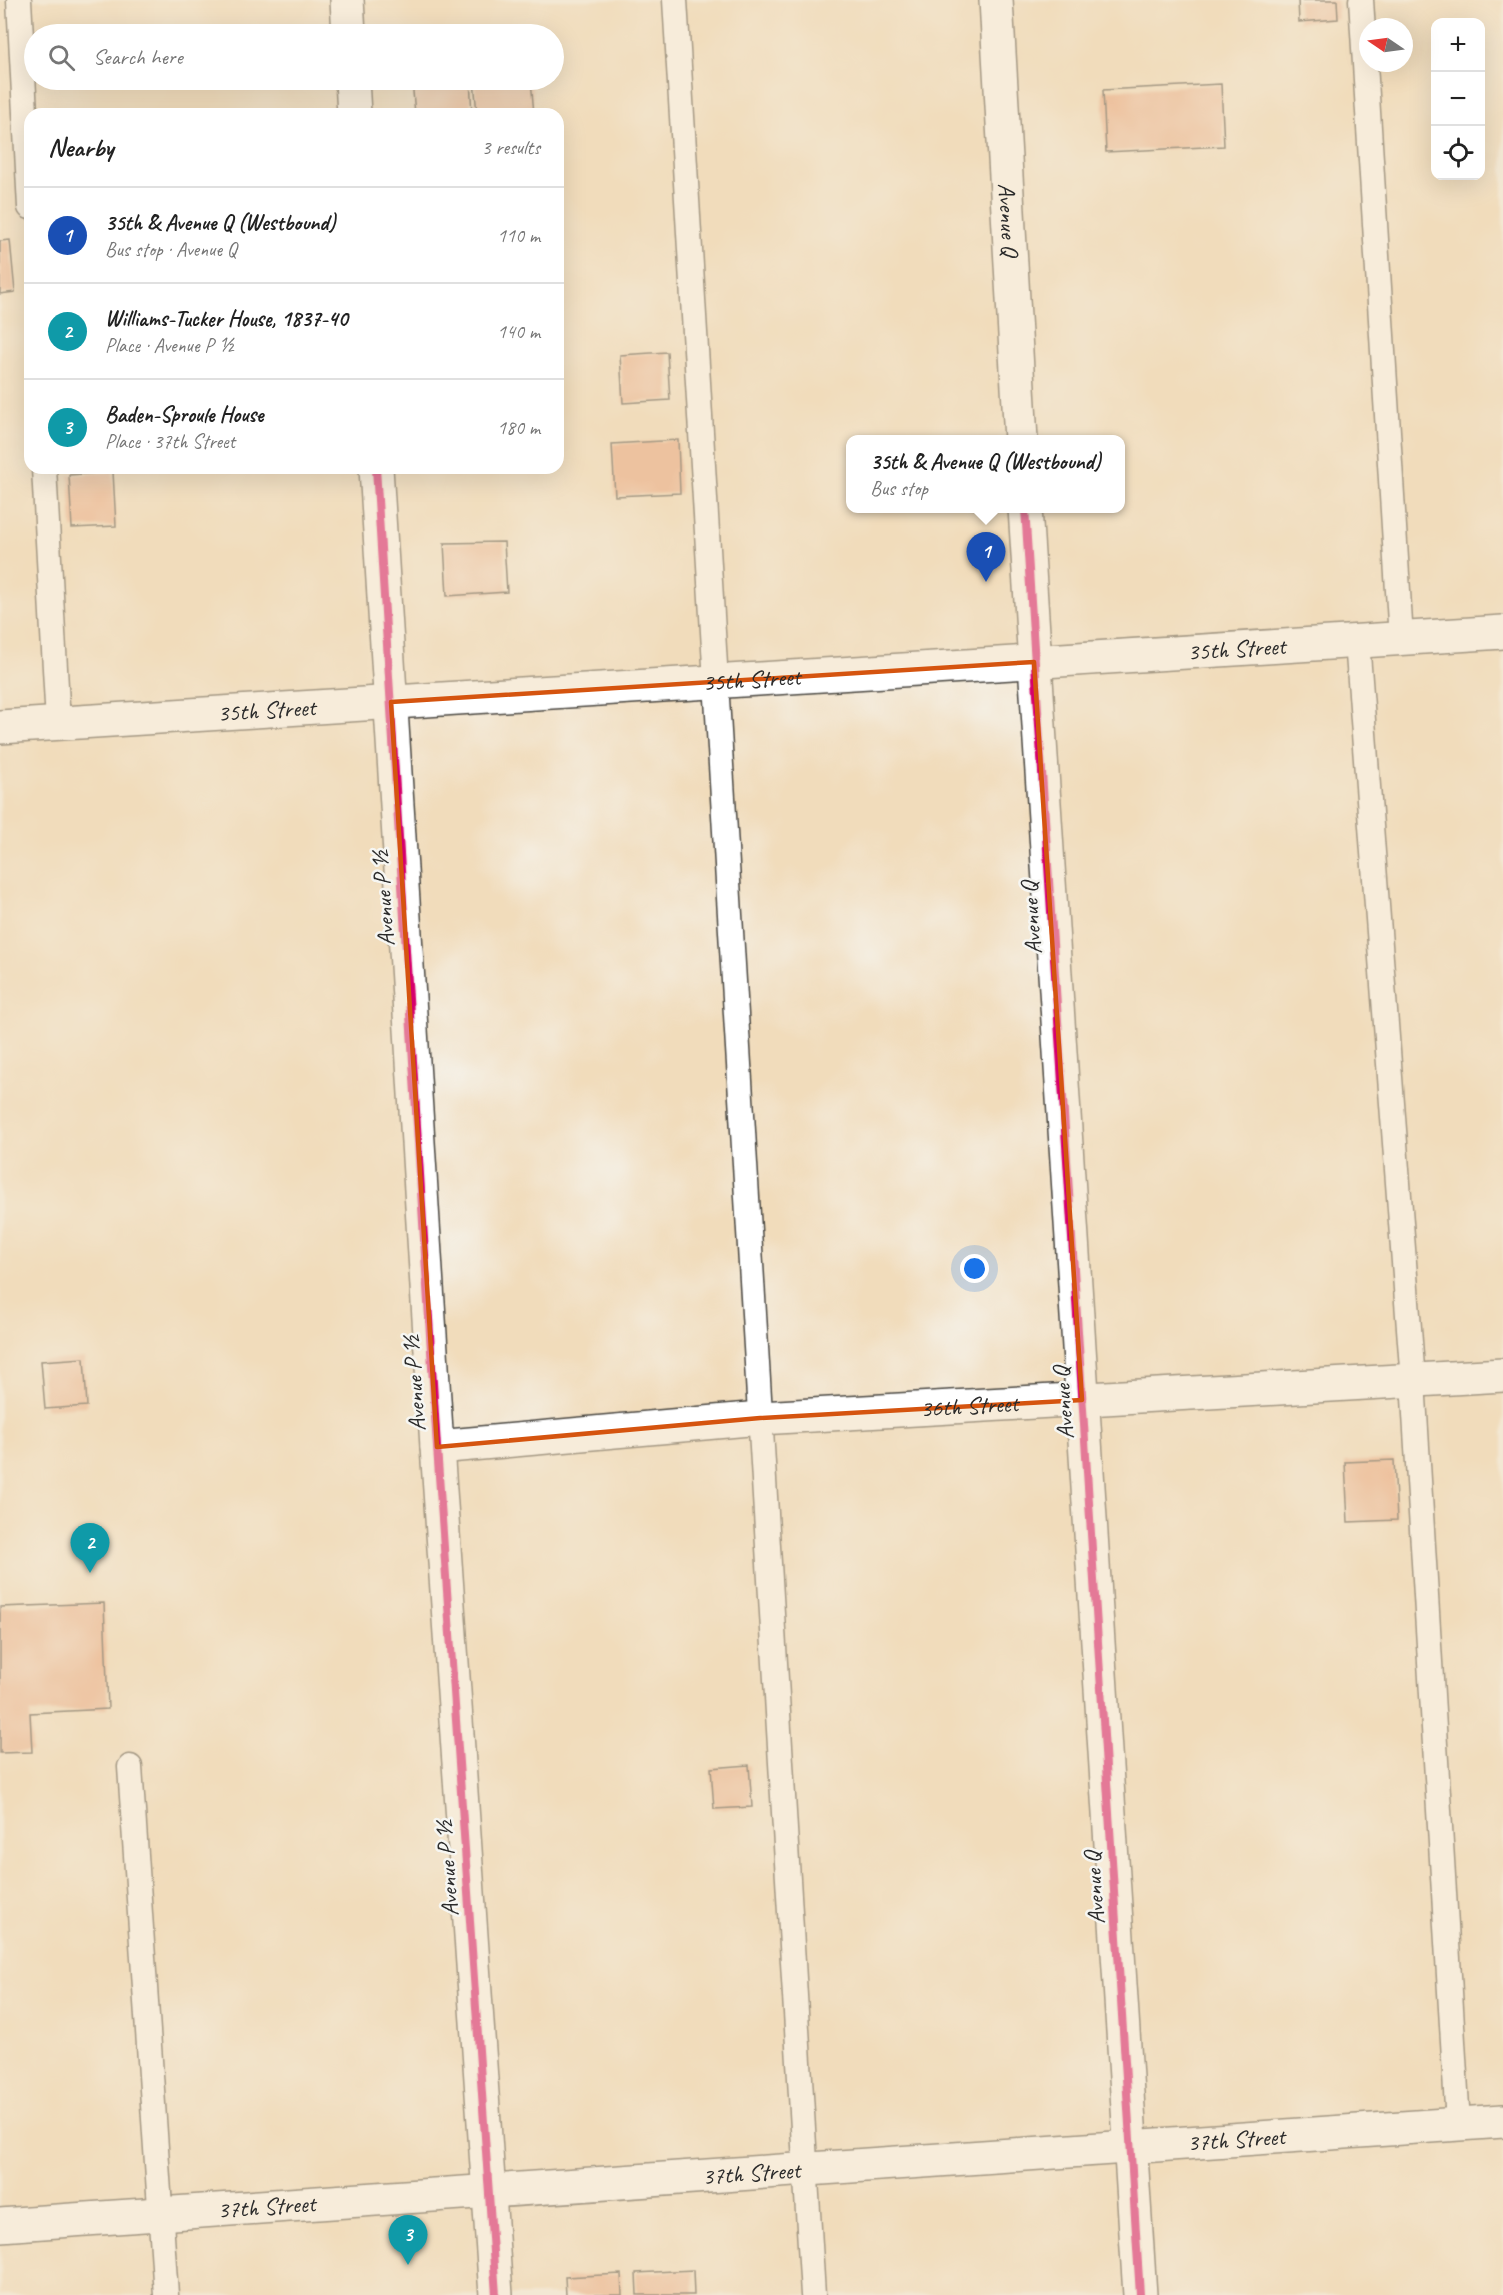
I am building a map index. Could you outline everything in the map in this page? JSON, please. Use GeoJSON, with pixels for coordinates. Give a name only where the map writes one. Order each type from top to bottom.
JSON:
{"type":"FeatureCollection","features":[{"type":"Feature","properties":{"kind":"street"},"geometry":{"type":"LineString","coordinates":[[347,0],[348,24]]}},
{"type":"Feature","properties":{"kind":"street","name":"Avenue Q"},"geometry":{"type":"LineString","coordinates":[[996,0],[1021,435]]}},
{"type":"Feature","properties":{"kind":"street"},"geometry":{"type":"LineString","coordinates":[[353,90],[354,108]]}},
{"type":"Feature","properties":{"kind":"street","name":"Avenue P ½"},"geometry":{"type":"LineString","coordinates":[[376,474],[437,1447],[496,2295]]}},
{"type":"Feature","properties":{"kind":"street","name":"Avenue Q"},"geometry":{"type":"LineString","coordinates":[[1025,513],[1140,2295]]}},
{"type":"Feature","properties":{"kind":"street","name":"35th Street"},"geometry":{"type":"LineString","coordinates":[[0,727],[1503,632]]}},
{"type":"Feature","properties":{"kind":"street","name":"36th Street"},"geometry":{"type":"LineString","coordinates":[[437,1447],[760,1418],[1503,1375]]}},
{"type":"Feature","properties":{"kind":"street","name":"37th Street"},"geometry":{"type":"LineString","coordinates":[[0,2225],[1503,2121]]}},
{"type":"Feature","properties":{"kind":"lane"},"geometry":{"type":"LineString","coordinates":[[19,0],[25,108]]}},
{"type":"Feature","properties":{"kind":"lane"},"geometry":{"type":"LineString","coordinates":[[675,0],[813,2295]]}},
{"type":"Feature","properties":{"kind":"lane"},"geometry":{"type":"LineString","coordinates":[[1361,0],[1401,639]]}},
{"type":"Feature","properties":{"kind":"lane"},"geometry":{"type":"LineString","coordinates":[[44,474],[58,723]]}},
{"type":"Feature","properties":{"kind":"lane"},"geometry":{"type":"LineString","coordinates":[[1357,641],[1413,1381],[1458,2124]]}},
{"type":"Feature","properties":{"kind":"lane"},"geometry":{"type":"LineString","coordinates":[[130,1767],[166,2295]]}},
{"type":"Feature","properties":{"kind":"highlighted area"},"geometry":{"type":"Polygon","coordinates":[[[1034,662],[1082,1400],[760,1418],[437,1447],[391,702],[1034,662]]]}},
{"type":"Feature","properties":{"kind":"building"},"geometry":{"type":"Polygon","coordinates":[[[1298,0],[1337,0],[1338,19],[1299,22],[1298,0]]]}},
{"type":"Feature","properties":{"kind":"building"},"geometry":{"type":"Polygon","coordinates":[[[1221,84],[1224,146],[1106,152],[1103,90],[1221,84]]]}},
{"type":"Feature","properties":{"kind":"building"},"geometry":{"type":"Polygon","coordinates":[[[413,90],[471,90],[472,108],[414,108],[413,90]]]}},
{"type":"Feature","properties":{"kind":"building"},"geometry":{"type":"Polygon","coordinates":[[[475,90],[532,90],[533,108],[476,108],[475,90]]]}},
{"type":"Feature","properties":{"kind":"building"},"geometry":{"type":"Polygon","coordinates":[[[10,240],[15,292],[0,294],[0,241],[10,240]]]}},
{"type":"Feature","properties":{"kind":"building"},"geometry":{"type":"Polygon","coordinates":[[[667,352],[670,400],[623,403],[620,355],[667,352]]]}},
{"type":"Feature","properties":{"kind":"building"},"geometry":{"type":"Polygon","coordinates":[[[678,440],[680,493],[615,496],[612,444],[678,440]]]}},
{"type":"Feature","properties":{"kind":"building"},"geometry":{"type":"Polygon","coordinates":[[[113,474],[116,526],[72,528],[69,475],[113,474]]]}},
{"type":"Feature","properties":{"kind":"building"},"geometry":{"type":"Polygon","coordinates":[[[504,542],[507,592],[447,596],[444,543],[504,542]]]}},
{"type":"Feature","properties":{"kind":"building"},"geometry":{"type":"Polygon","coordinates":[[[84,1358],[87,1406],[45,1409],[41,1361],[84,1358]]]}},
{"type":"Feature","properties":{"kind":"building"},"geometry":{"type":"Polygon","coordinates":[[[1394,1460],[1397,1520],[1348,1522],[1345,1462],[1394,1460]]]}},
{"type":"Feature","properties":{"kind":"building"},"geometry":{"type":"Polygon","coordinates":[[[104,1603],[108,1709],[30,1713],[32,1752],[0,1753],[0,1607],[104,1603]]]}},
{"type":"Feature","properties":{"kind":"building"},"geometry":{"type":"Polygon","coordinates":[[[749,1765],[752,1807],[714,1809],[711,1768],[749,1765]]]}},
{"type":"Feature","properties":{"kind":"building"},"geometry":{"type":"Polygon","coordinates":[[[693,2270],[694,2295],[637,2295],[636,2273],[693,2270]]]}},
{"type":"Feature","properties":{"kind":"building"},"geometry":{"type":"Polygon","coordinates":[[[621,2274],[622,2295],[566,2295],[565,2277],[621,2274]]]}},
{"type":"Feature","properties":{"kind":"cycle path"},"geometry":{"type":"LineString","coordinates":[[376,474],[437,1447],[496,2295]]}},
{"type":"Feature","properties":{"kind":"cycle path"},"geometry":{"type":"LineString","coordinates":[[1025,513],[1140,2295]]}},
{"type":"Feature","properties":{"kind":"place","name":"35th & Avenue Q (Westbound)"},"geometry":{"type":"Point","coordinates":[986,582]}},
{"type":"Feature","properties":{"kind":"place","name":"Williams-Tucker House, 1837-40"},"geometry":{"type":"Point","coordinates":[90,1573]}},
{"type":"Feature","properties":{"kind":"place","name":"Baden-Sproule House"},"geometry":{"type":"Point","coordinates":[408,2265]}}]}
